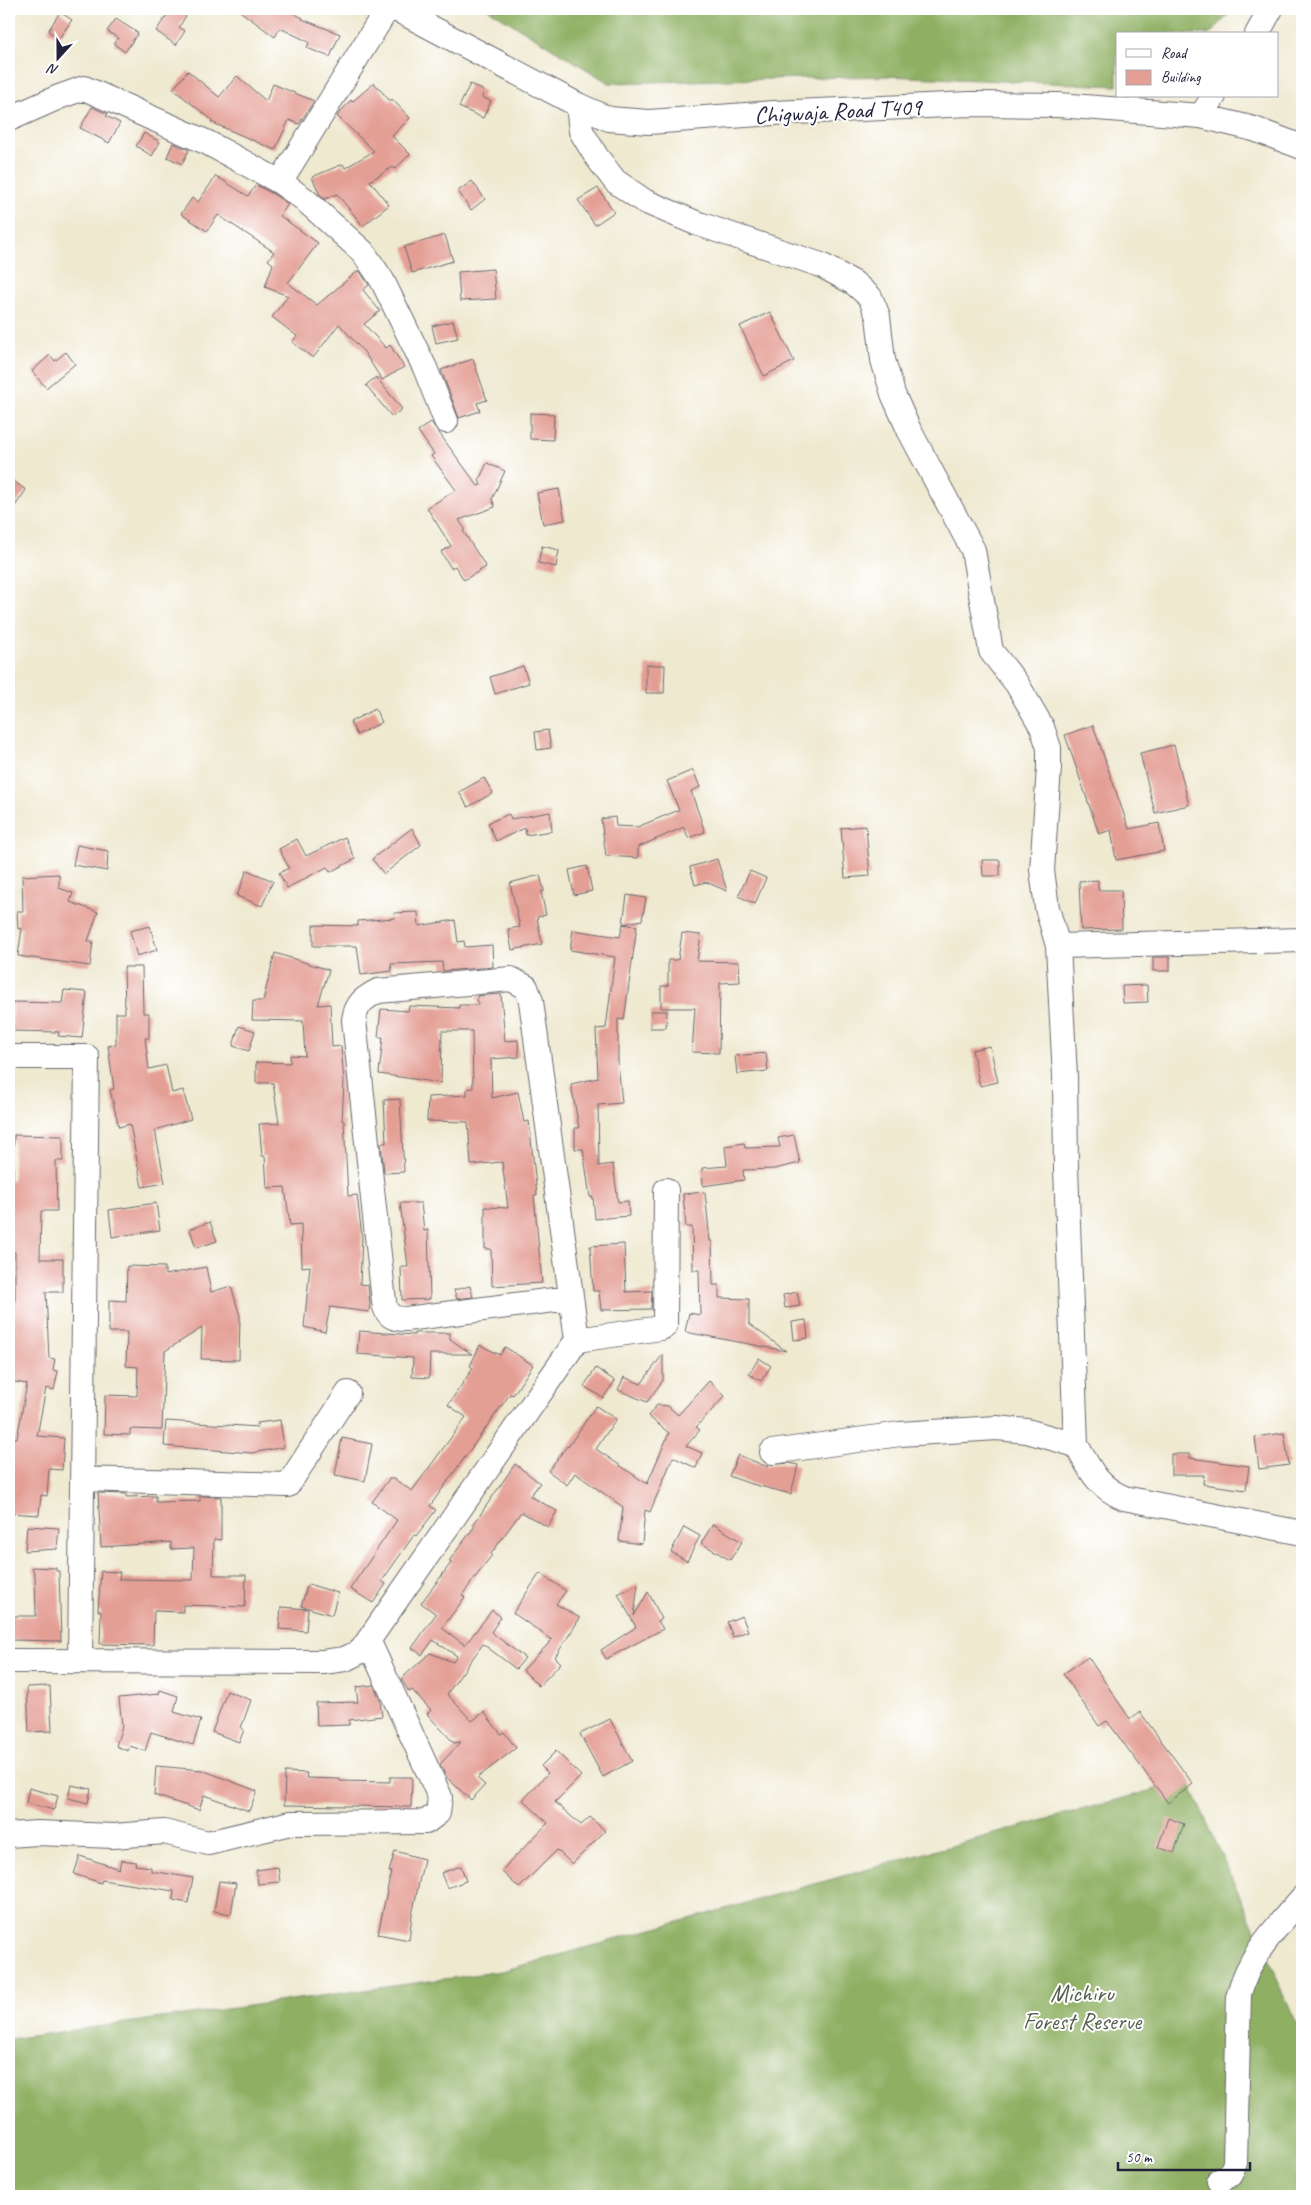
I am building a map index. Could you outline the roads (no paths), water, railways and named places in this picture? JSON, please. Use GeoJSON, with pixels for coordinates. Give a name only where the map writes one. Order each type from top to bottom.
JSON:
{"type":"FeatureCollection","features":[{"type":"Feature","properties":{"kind":"street"},"geometry":{"type":"LineString","coordinates":[[280,182],[387,9]]}},
{"type":"Feature","properties":{"kind":"street","name":"Chigwaja Road T409"},"geometry":{"type":"LineString","coordinates":[[396,9],[610,120],[649,122],[774,113],[970,104],[1058,105],[1201,116],[1254,129],[1302,147]]}},
{"type":"Feature","properties":{"kind":"street"},"geometry":{"type":"LineString","coordinates":[[1258,32],[1271,9]]}},
{"type":"Feature","properties":{"kind":"street"},"geometry":{"type":"LineString","coordinates":[[9,119],[84,88],[208,143],[280,182],[304,199],[363,252],[378,273],[424,368],[446,422]]}},
{"type":"Feature","properties":{"kind":"street"},"geometry":{"type":"LineString","coordinates":[[1201,116],[1213,98]]}},
{"type":"Feature","properties":{"kind":"street"},"geometry":{"type":"LineString","coordinates":[[578,105],[581,131],[596,156],[615,181],[644,201],[696,223],[821,265],[854,283],[870,297],[878,316],[883,360],[893,394],[909,430],[973,550],[991,652],[1017,684],[1042,727],[1049,748],[1049,782],[1042,870],[1047,908],[1058,946],[1065,1076],[1066,1168],[1076,1444],[1104,1488],[1124,1498],[1302,1532]]}},
{"type":"Feature","properties":{"kind":"street"},"geometry":{"type":"LineString","coordinates":[[1058,946],[1302,940]]}},
{"type":"Feature","properties":{"kind":"street"},"geometry":{"type":"LineString","coordinates":[[9,1660],[323,1662],[345,1660],[361,1651],[577,1340],[531,1001],[526,987],[511,979],[378,991],[366,997],[359,1003],[354,1020],[384,1302],[387,1313],[394,1318],[406,1319],[570,1298]]}},
{"type":"Feature","properties":{"kind":"street"},"geometry":{"type":"LineString","coordinates":[[9,1057],[87,1057],[80,1661]]}},
{"type":"Feature","properties":{"kind":"street"},"geometry":{"type":"LineString","coordinates":[[577,1340],[665,1326],[666,1190]]}},
{"type":"Feature","properties":{"kind":"street"},"geometry":{"type":"LineString","coordinates":[[82,1479],[288,1485],[348,1393]]}},
{"type":"Feature","properties":{"kind":"street"},"geometry":{"type":"LineString","coordinates":[[772,1452],[900,1434],[997,1428],[1027,1431],[1076,1444]]}},
{"type":"Feature","properties":{"kind":"street"},"geometry":{"type":"LineString","coordinates":[[9,1835],[37,1833],[114,1836],[164,1832],[208,1843],[291,1823],[426,1822],[438,1813],[440,1797],[369,1642]]}},
{"type":"Feature","properties":{"kind":"street"},"geometry":{"type":"LineString","coordinates":[[1219,2180],[1230,2175],[1235,2163],[1239,1994],[1243,1977],[1250,1962],[1302,1898]]}},
{"type":"Feature","properties":{"kind":"park label","name":"Michiru Forest Reserve"},"geometry":{"type":"Point","coordinates":[1082,2007]}}]}
